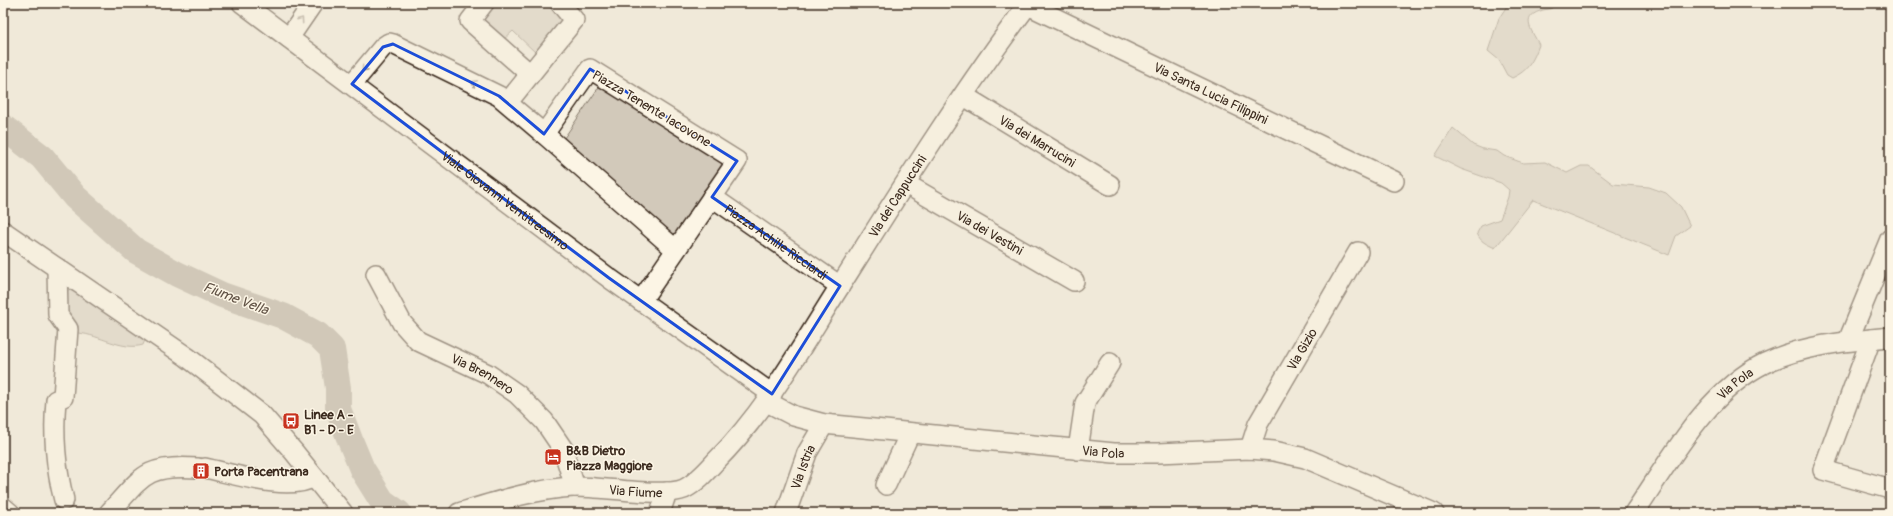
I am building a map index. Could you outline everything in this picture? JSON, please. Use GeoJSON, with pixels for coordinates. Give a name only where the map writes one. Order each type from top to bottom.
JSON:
{"type":"FeatureCollection","features":[{"type":"Feature","properties":{"kind":"street","name":"Viale Giovanni Ventitreesimo"},"geometry":{"type":"LineString","coordinates":[[242,3],[769,398]]}},
{"type":"Feature","properties":{"kind":"street"},"geometry":{"type":"LineString","coordinates":[[289,38],[313,3]]}},
{"type":"Feature","properties":{"kind":"street"},"geometry":{"type":"LineString","coordinates":[[484,3],[470,22],[530,74]]}},
{"type":"Feature","properties":{"kind":"street"},"geometry":{"type":"LineString","coordinates":[[508,102],[574,20],[560,3]]}},
{"type":"Feature","properties":{"kind":"street","name":"Via dei Cappuccini"},"geometry":{"type":"LineString","coordinates":[[769,398],[964,96],[1029,4]]}},
{"type":"Feature","properties":{"kind":"street","name":"Via Santa Lucia Filippini"},"geometry":{"type":"LineString","coordinates":[[1029,4],[1394,181]]}},
{"type":"Feature","properties":{"kind":"street"},"geometry":{"type":"LineString","coordinates":[[352,84],[383,47],[393,44],[479,86],[508,102],[676,250]]}},
{"type":"Feature","properties":{"kind":"street","name":"Piazza Tenente Iacovone"},"geometry":{"type":"LineString","coordinates":[[544,134],[590,69],[737,161],[641,301]]}},
{"type":"Feature","properties":{"kind":"street","name":"Via dei Marrucini"},"geometry":{"type":"LineString","coordinates":[[964,96],[1110,185]]}},
{"type":"Feature","properties":{"kind":"street","name":"Via dei Vestini"},"geometry":{"type":"LineString","coordinates":[[906,184],[1074,280]]}},
{"type":"Feature","properties":{"kind":"street","name":"Piazza Achille Ricciardi"},"geometry":{"type":"LineString","coordinates":[[712,197],[840,286]]}},
{"type":"Feature","properties":{"kind":"street"},"geometry":{"type":"LineString","coordinates":[[3,231],[187,357],[256,411],[294,452],[343,513]]}},
{"type":"Feature","properties":{"kind":"street"},"geometry":{"type":"LineString","coordinates":[[1848,341],[1890,239]]}},
{"type":"Feature","properties":{"kind":"street","name":"Via Gizio"},"geometry":{"type":"LineString","coordinates":[[1250,449],[1258,424],[1358,252]]}},
{"type":"Feature","properties":{"kind":"street"},"geometry":{"type":"LineString","coordinates":[[57,268],[58,315],[68,329],[63,397],[56,400],[54,423],[55,456],[64,500]]}},
{"type":"Feature","properties":{"kind":"street","name":"Via Brennero"},"geometry":{"type":"LineString","coordinates":[[376,274],[402,323],[418,341],[488,374],[517,394],[544,421],[563,450],[575,487]]}},
{"type":"Feature","properties":{"kind":"street","name":"Via Pola"},"geometry":{"type":"LineString","coordinates":[[1634,513],[1697,422],[1725,392],[1744,376],[1765,364],[1789,354],[1848,341],[1890,337]]}},
{"type":"Feature","properties":{"kind":"street"},"geometry":{"type":"LineString","coordinates":[[1871,339],[1823,470],[1890,489]]}},
{"type":"Feature","properties":{"kind":"street"},"geometry":{"type":"LineString","coordinates":[[1078,450],[1085,403],[1110,363]]}},
{"type":"Feature","properties":{"kind":"street","name":"Via Pola"},"geometry":{"type":"LineString","coordinates":[[769,398],[794,416],[824,424],[1078,450],[1139,454],[1250,449],[1274,451],[1305,458],[1434,513]]}},
{"type":"Feature","properties":{"kind":"street","name":"Via Fiume"},"geometry":{"type":"LineString","coordinates":[[462,512],[506,507],[548,490],[575,487],[667,492],[683,489],[702,475],[738,438],[769,398]]}},
{"type":"Feature","properties":{"kind":"street","name":"Via Istria"},"geometry":{"type":"LineString","coordinates":[[786,513],[807,453],[824,424]]}},
{"type":"Feature","properties":{"kind":"street"},"geometry":{"type":"LineString","coordinates":[[886,485],[910,433]]}},
{"type":"Feature","properties":{"kind":"street"},"geometry":{"type":"LineString","coordinates":[[109,513],[141,478],[153,470],[179,466],[201,468],[283,483],[306,482],[314,477]]}},
{"type":"Feature","properties":{"kind":"street"},"geometry":{"type":"LineString","coordinates":[[660,513],[667,492]]}},
{"type":"Feature","properties":{"kind":"street"},"geometry":{"type":"LineString","coordinates":[[3,507],[10,513]]}},
{"type":"Feature","properties":{"kind":"highlighted area"},"geometry":{"type":"Polygon","coordinates":[[[393,44],[499,96],[544,134],[590,69],[737,161],[712,197],[840,286],[772,394],[609,278],[352,84],[383,47],[393,44]]]}},
{"type":"Feature","properties":{"kind":"shaded area"},"geometry":{"type":"Polygon","coordinates":[[[493,3],[552,3],[567,21],[538,55],[513,31],[503,40],[481,20],[493,3]]]}},
{"type":"Feature","properties":{"kind":"shaded area"},"geometry":{"type":"Polygon","coordinates":[[[1509,3],[1555,3],[1552,8],[1540,11],[1530,18],[1530,26],[1539,45],[1526,69],[1512,78],[1507,75],[1499,60],[1488,51],[1499,18],[1509,3]]]}},
{"type":"Feature","properties":{"kind":"shaded area"},"geometry":{"type":"Polygon","coordinates":[[[601,84],[726,163],[675,237],[562,141],[601,84]]]}},
{"type":"Feature","properties":{"kind":"shaded area"},"geometry":{"type":"Polygon","coordinates":[[[1453,128],[1473,145],[1483,149],[1497,151],[1504,156],[1523,163],[1545,162],[1567,173],[1581,166],[1589,166],[1613,184],[1649,187],[1666,193],[1681,207],[1690,226],[1676,236],[1669,255],[1533,200],[1495,248],[1482,241],[1477,233],[1481,226],[1500,219],[1509,190],[1501,183],[1461,169],[1435,156],[1453,128]]]}},
{"type":"Feature","properties":{"kind":"shaded area"},"geometry":{"type":"Polygon","coordinates":[[[65,289],[83,294],[145,340],[143,345],[127,346],[78,333],[67,312],[65,289]]]}},
{"type":"Feature","properties":{"kind":"waterway","name":"Fiume Vella"},"geometry":{"type":"LineString","coordinates":[[3,127],[42,157],[75,197],[136,251],[177,274],[222,295],[283,316],[318,335],[332,349],[338,388],[338,409],[362,469],[382,501],[399,513]]}},
{"type":"Feature","properties":{"kind":"place","name":"Linee A - B1 - D - E"},"geometry":{"type":"Point","coordinates":[291,421]}},
{"type":"Feature","properties":{"kind":"place","name":"B&B Dietro Piazza Maggiore"},"geometry":{"type":"Point","coordinates":[553,457]}},
{"type":"Feature","properties":{"kind":"place","name":"Porta Pacentrana"},"geometry":{"type":"Point","coordinates":[201,471]}}]}
